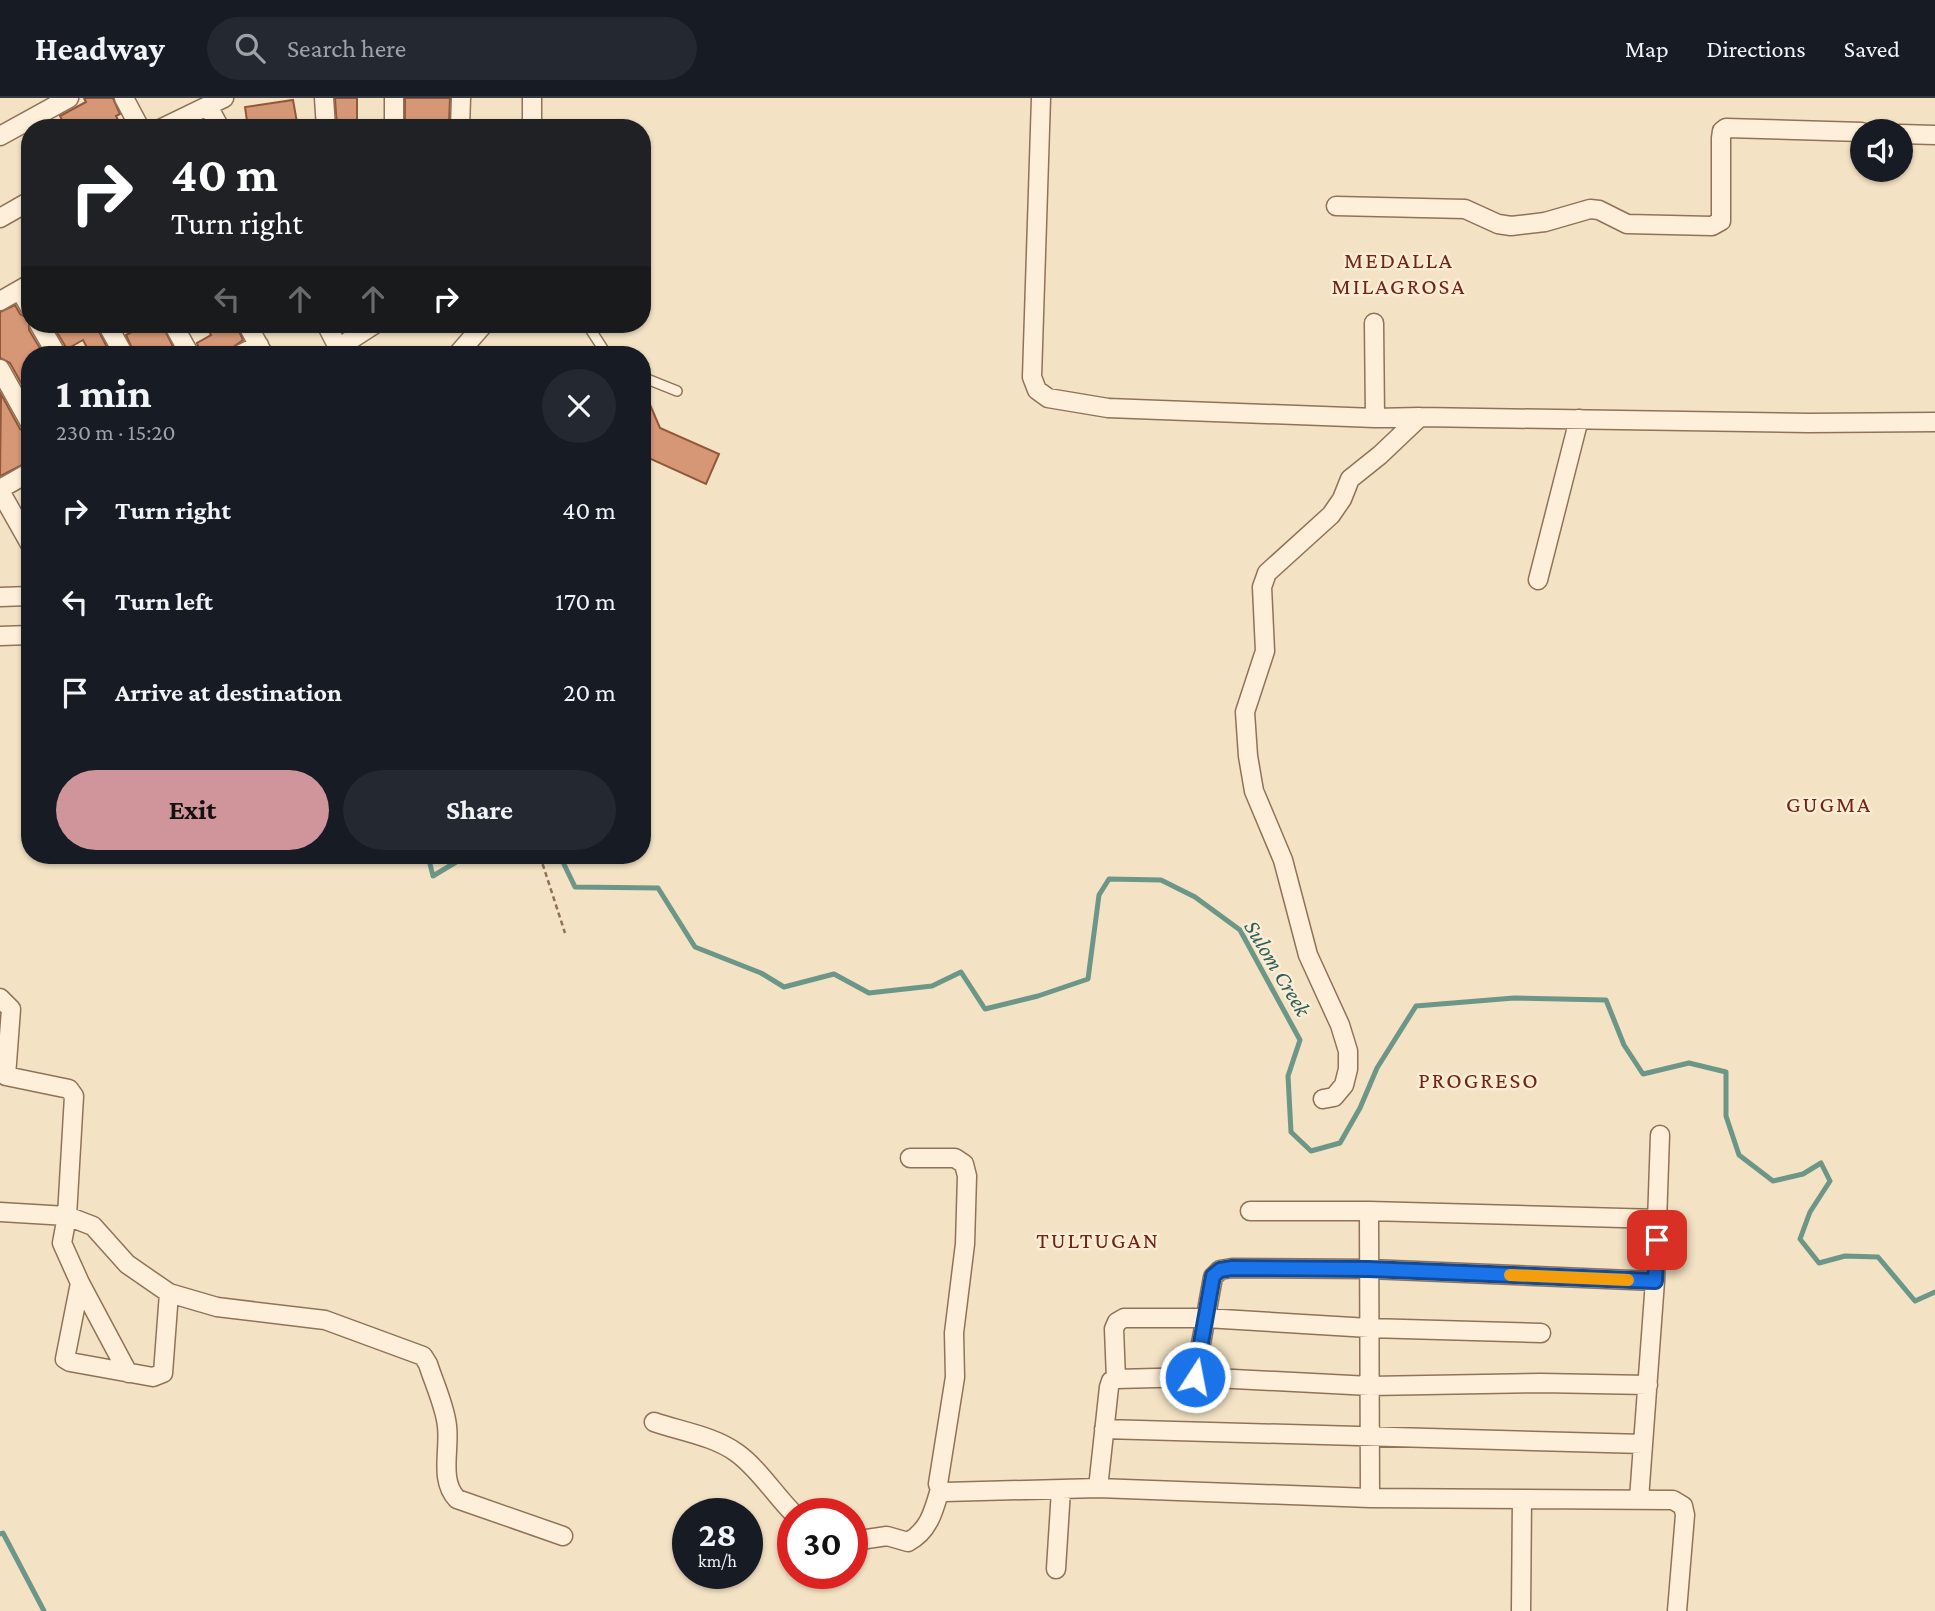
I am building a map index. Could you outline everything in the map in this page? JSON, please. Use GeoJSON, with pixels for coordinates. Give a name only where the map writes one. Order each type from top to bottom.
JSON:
{"type":"FeatureCollection","features":[{"type":"Feature","properties":{"kind":"street"},"geometry":{"type":"LineString","coordinates":[[31,119],[69,98]]}},
{"type":"Feature","properties":{"kind":"street"},"geometry":{"type":"LineString","coordinates":[[124,98],[135,119]]}},
{"type":"Feature","properties":{"kind":"street"},"geometry":{"type":"LineString","coordinates":[[181,119],[224,98]]}},
{"type":"Feature","properties":{"kind":"street"},"geometry":{"type":"LineString","coordinates":[[324,98],[325,119]]}},
{"type":"Feature","properties":{"kind":"street"},"geometry":{"type":"LineString","coordinates":[[394,98],[394,119]]}},
{"type":"Feature","properties":{"kind":"street"},"geometry":{"type":"LineString","coordinates":[[460,119],[461,98]]}},
{"type":"Feature","properties":{"kind":"street"},"geometry":{"type":"LineString","coordinates":[[532,98],[533,119]]}},
{"type":"Feature","properties":{"kind":"street"},"geometry":{"type":"LineString","coordinates":[[1041,98],[1032,377],[1037,390],[1048,398],[1108,408],[1375,418],[1935,422]]}},
{"type":"Feature","properties":{"kind":"street"},"geometry":{"type":"LineString","coordinates":[[208,106],[215,119]]}},
{"type":"Feature","properties":{"kind":"street"},"geometry":{"type":"LineString","coordinates":[[0,136],[21,124]]}},
{"type":"Feature","properties":{"kind":"street"},"geometry":{"type":"LineString","coordinates":[[1336,206],[1465,209],[1498,224],[1511,226],[1545,222],[1590,209],[1599,210],[1627,224],[1712,226],[1721,221],[1721,138],[1722,131],[1726,128],[1850,132]]}},
{"type":"Feature","properties":{"kind":"street"},"geometry":{"type":"LineString","coordinates":[[1913,134],[1935,135]]}},
{"type":"Feature","properties":{"kind":"street"},"geometry":{"type":"LineString","coordinates":[[0,218],[21,206]]}},
{"type":"Feature","properties":{"kind":"street"},"geometry":{"type":"LineString","coordinates":[[0,301],[21,289]]}},
{"type":"Feature","properties":{"kind":"street"},"geometry":{"type":"LineString","coordinates":[[1374,323],[1375,418]]}},
{"type":"Feature","properties":{"kind":"street"},"geometry":{"type":"LineString","coordinates":[[348,346],[364,333]]}},
{"type":"Feature","properties":{"kind":"street"},"geometry":{"type":"LineString","coordinates":[[0,369],[21,407]]}},
{"type":"Feature","properties":{"kind":"street"},"geometry":{"type":"LineString","coordinates":[[1323,1099],[1334,1097],[1344,1085],[1348,1069],[1348,1051],[1340,1025],[1308,955],[1283,860],[1254,791],[1248,756],[1245,712],[1265,651],[1262,587],[1267,573],[1331,515],[1342,499],[1350,479],[1388,449],[1420,417]]}},
{"type":"Feature","properties":{"kind":"street"},"geometry":{"type":"LineString","coordinates":[[1538,580],[1579,419]]}},
{"type":"Feature","properties":{"kind":"street"},"geometry":{"type":"LineString","coordinates":[[21,477],[0,490],[21,528]]}},
{"type":"Feature","properties":{"kind":"street"},"geometry":{"type":"LineString","coordinates":[[0,597],[21,596]]}},
{"type":"Feature","properties":{"kind":"street"},"geometry":{"type":"LineString","coordinates":[[0,636],[21,635]]}},
{"type":"Feature","properties":{"kind":"street"},"geometry":{"type":"LineString","coordinates":[[0,998],[11,1009],[6,1076],[69,1089],[74,1096],[67,1216],[62,1243],[128,1373]]}},
{"type":"Feature","properties":{"kind":"street"},"geometry":{"type":"LineString","coordinates":[[1639,1499],[1655,1281],[1660,1135]]}},
{"type":"Feature","properties":{"kind":"street"},"geometry":{"type":"LineString","coordinates":[[868,1539],[887,1536],[908,1542],[917,1537],[931,1520],[940,1489],[938,1484],[955,1377],[954,1333],[964,1256],[967,1176],[964,1164],[955,1158],[910,1158]]}},
{"type":"Feature","properties":{"kind":"street"},"geometry":{"type":"LineString","coordinates":[[1250,1211],[1369,1211],[1658,1219]]}},
{"type":"Feature","properties":{"kind":"street"},"geometry":{"type":"LineString","coordinates":[[1369,1211],[1370,1498]]}},
{"type":"Feature","properties":{"kind":"street"},"geometry":{"type":"LineString","coordinates":[[0,1212],[67,1216],[93,1226],[127,1264],[169,1293],[217,1307],[325,1320],[423,1356],[447,1425],[447,1482],[450,1492],[457,1499],[563,1536]]}},
{"type":"Feature","properties":{"kind":"street"},"geometry":{"type":"LineString","coordinates":[[1195,1377],[1213,1276],[1220,1270],[1369,1269],[1655,1281]]}},
{"type":"Feature","properties":{"kind":"street"},"geometry":{"type":"LineString","coordinates":[[80,1283],[65,1359],[153,1377],[163,1373],[169,1293]]}},
{"type":"Feature","properties":{"kind":"street"},"geometry":{"type":"LineString","coordinates":[[1116,1379],[1115,1329],[1117,1322],[1124,1318],[1206,1318],[1369,1328],[1541,1333]]}},
{"type":"Feature","properties":{"kind":"street"},"geometry":{"type":"LineString","coordinates":[[1098,1488],[1109,1387],[1111,1381],[1116,1379],[1195,1377],[1370,1386],[1541,1382],[1648,1385]]}},
{"type":"Feature","properties":{"kind":"street"},"geometry":{"type":"LineString","coordinates":[[654,1422],[713,1441],[736,1452],[780,1498]]}},
{"type":"Feature","properties":{"kind":"street"},"geometry":{"type":"LineString","coordinates":[[1104,1429],[1643,1444]]}},
{"type":"Feature","properties":{"kind":"street"},"geometry":{"type":"LineString","coordinates":[[940,1489],[945,1492],[1098,1488],[1142,1492],[1370,1498],[1673,1500],[1683,1506],[1685,1515],[1677,1611]]}},
{"type":"Feature","properties":{"kind":"street"},"geometry":{"type":"LineString","coordinates":[[1056,1569],[1060,1490]]}},
{"type":"Feature","properties":{"kind":"street"},"geometry":{"type":"LineString","coordinates":[[1521,1611],[1522,1499]]}},
{"type":"Feature","properties":{"kind":"lane"},"geometry":{"type":"LineString","coordinates":[[651,381],[677,391]]}},
{"type":"Feature","properties":{"kind":"path"},"geometry":{"type":"LineString","coordinates":[[543,864],[565,933]]}},
{"type":"Feature","properties":{"kind":"building"},"geometry":{"type":"Polygon","coordinates":[[[84,98],[113,98],[120,114],[116,116],[118,119],[62,119],[60,116],[86,102],[84,98]]]}},
{"type":"Feature","properties":{"kind":"building"},"geometry":{"type":"Polygon","coordinates":[[[335,98],[357,98],[357,119],[336,119],[335,98]]]}},
{"type":"Feature","properties":{"kind":"building"},"geometry":{"type":"Polygon","coordinates":[[[405,98],[450,98],[449,119],[405,119],[405,98]]]}},
{"type":"Feature","properties":{"kind":"building"},"geometry":{"type":"Polygon","coordinates":[[[293,100],[296,119],[247,119],[245,107],[293,100]]]}},
{"type":"Feature","properties":{"kind":"building"},"geometry":{"type":"Polygon","coordinates":[[[15,305],[21,315],[21,333],[31,333],[39,346],[21,346],[21,383],[10,363],[0,358],[0,312],[15,305]]]}},
{"type":"Feature","properties":{"kind":"building"},"geometry":{"type":"Polygon","coordinates":[[[57,333],[100,333],[106,346],[86,346],[83,340],[72,346],[65,346],[57,333]]]}},
{"type":"Feature","properties":{"kind":"building"},"geometry":{"type":"Polygon","coordinates":[[[166,333],[173,346],[131,346],[126,335],[166,333]]]}},
{"type":"Feature","properties":{"kind":"building"},"geometry":{"type":"Polygon","coordinates":[[[210,333],[240,333],[243,340],[235,346],[198,346],[197,343],[211,335],[210,333]]]}},
{"type":"Feature","properties":{"kind":"building"},"geometry":{"type":"Polygon","coordinates":[[[1,394],[21,430],[21,466],[0,476],[1,394]]]}},
{"type":"Feature","properties":{"kind":"building"},"geometry":{"type":"Polygon","coordinates":[[[651,407],[660,428],[719,454],[706,484],[651,459],[651,407]]]}},
{"type":"Feature","properties":{"kind":"waterway","name":"Sulom Creek"},"geometry":{"type":"LineString","coordinates":[[430,864],[433,876],[453,864]]}},
{"type":"Feature","properties":{"kind":"waterway","name":"Sulom Creek"},"geometry":{"type":"LineString","coordinates":[[564,864],[575,887],[658,888],[695,947],[761,973],[784,987],[834,974],[869,993],[932,986],[961,972],[985,1009],[1038,996],[1088,979],[1099,895],[1109,879],[1161,880],[1195,897],[1240,930],[1300,1040],[1288,1076],[1291,1132],[1311,1151],[1340,1143],[1360,1108],[1377,1068],[1416,1006],[1514,998],[1606,1000],[1624,1045],[1643,1074],[1689,1063],[1726,1072],[1726,1116],[1739,1155],[1773,1181],[1803,1174],[1821,1163],[1830,1181],[1810,1212],[1800,1239],[1819,1263],[1845,1256],[1878,1257],[1915,1301],[1935,1292]]}},
{"type":"Feature","properties":{"kind":"waterway"},"geometry":{"type":"LineString","coordinates":[[0,1534],[3,1533],[44,1611]]}},
{"type":"Feature","properties":{"kind":"slow traffic"},"geometry":{"type":"LineString","coordinates":[[1510,1275],[1628,1280]]}},
{"type":"Feature","properties":{"kind":"district","name":"MEDALLA MILAGROSA"},"geometry":{"type":"Point","coordinates":[1399,273]}},
{"type":"Feature","properties":{"kind":"district","name":"GUGMA"},"geometry":{"type":"Point","coordinates":[1829,804]}},
{"type":"Feature","properties":{"kind":"district","name":"PROGRESO"},"geometry":{"type":"Point","coordinates":[1479,1080]}},
{"type":"Feature","properties":{"kind":"district","name":"TULTUGAN"},"geometry":{"type":"Point","coordinates":[1098,1240]}},
{"type":"Feature","properties":{"kind":"route"},"geometry":{"type":"LineString","coordinates":[[1195,1377],[1213,1276],[1220,1270],[1369,1269],[1655,1281],[1657,1240]]}}]}
